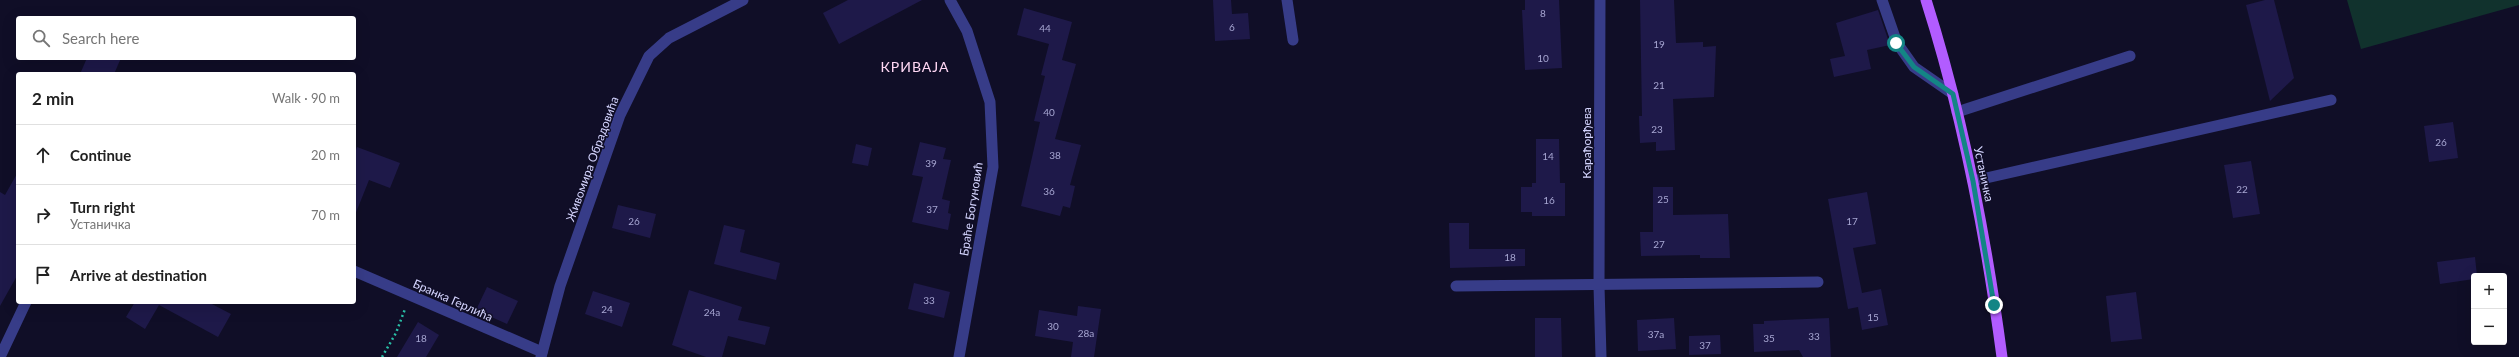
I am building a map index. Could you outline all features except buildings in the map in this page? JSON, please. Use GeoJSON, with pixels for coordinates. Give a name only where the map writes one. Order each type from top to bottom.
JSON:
{"type":"FeatureCollection","features":[{"type":"Feature","properties":{"kind":"main road","name":"Устаничка"},"geometry":{"type":"LineString","coordinates":[[1926,0],[1953,94],[1973,181],[2002,357]]}},
{"type":"Feature","properties":{"kind":"street","name":"Живомира Обрадовића"},"geometry":{"type":"LineString","coordinates":[[542,354],[560,286],[620,115],[649,56],[669,38],[743,0]]}},
{"type":"Feature","properties":{"kind":"street","name":"Браће Богуновић"},"geometry":{"type":"LineString","coordinates":[[950,0],[967,31],[990,102],[992,167],[959,357]]}},
{"type":"Feature","properties":{"kind":"street"},"geometry":{"type":"LineString","coordinates":[[1287,0],[1293,40]]}},
{"type":"Feature","properties":{"kind":"street","name":"Карађорђева"},"geometry":{"type":"LineString","coordinates":[[1600,0],[1599,286],[1601,357]]}},
{"type":"Feature","properties":{"kind":"street"},"geometry":{"type":"LineString","coordinates":[[1882,0],[1896,43],[1914,67],[1953,94]]}},
{"type":"Feature","properties":{"kind":"street"},"geometry":{"type":"LineString","coordinates":[[1957,112],[2130,56]]}},
{"type":"Feature","properties":{"kind":"street"},"geometry":{"type":"LineString","coordinates":[[1973,181],[2331,100]]}},
{"type":"Feature","properties":{"kind":"street","name":"Бранка Герлића"},"geometry":{"type":"LineString","coordinates":[[356,272],[542,354]]}},
{"type":"Feature","properties":{"kind":"street"},"geometry":{"type":"LineString","coordinates":[[1456,286],[1599,286],[1818,282]]}},
{"type":"Feature","properties":{"kind":"street"},"geometry":{"type":"LineString","coordinates":[[0,357],[25,304]]}},
{"type":"Feature","properties":{"kind":"path"},"geometry":{"type":"LineString","coordinates":[[382,357],[396,333],[411,296]]}},
{"type":"Feature","properties":{"kind":"green space"},"geometry":{"type":"Polygon","coordinates":[[[2347,0],[2519,0],[2519,5],[2361,49],[2347,0]]]}},
{"type":"Feature","properties":{"kind":"district","name":"КРИВАЈА"},"geometry":{"type":"Point","coordinates":[915,66]}},
{"type":"Feature","properties":{"kind":"route"},"geometry":{"type":"LineString","coordinates":[[1896,43],[1914,67],[1953,94],[1973,181],[1994,305]]}}]}
